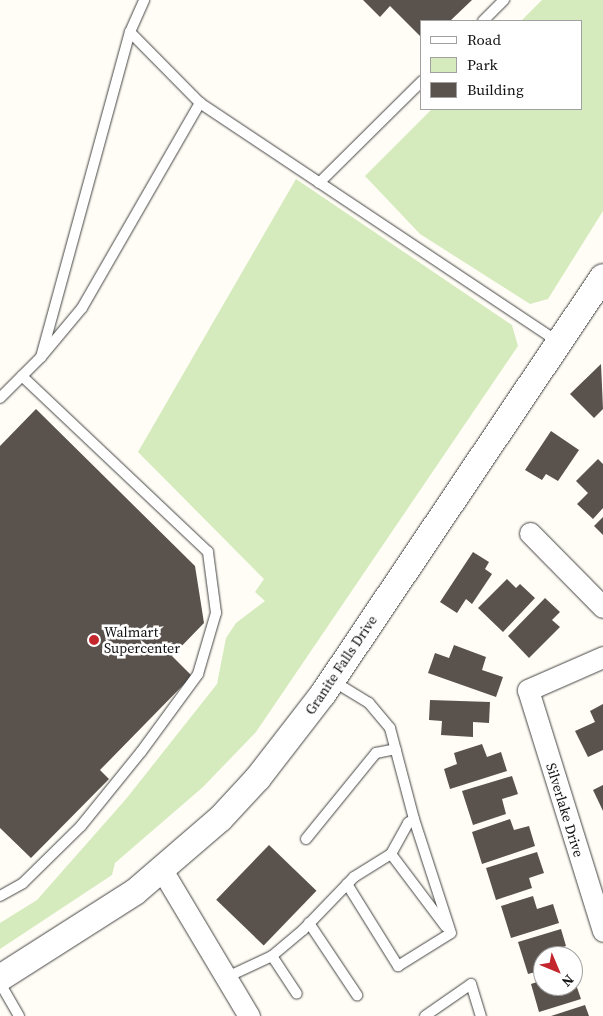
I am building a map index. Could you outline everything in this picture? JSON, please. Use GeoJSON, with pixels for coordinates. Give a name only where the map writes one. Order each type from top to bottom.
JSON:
{"type":"FeatureCollection","features":[{"type":"Feature","properties":{"kind":"street","name":"Granite Falls Drive"},"geometry":{"type":"LineString","coordinates":[[0,978],[100,916],[162,870],[220,819],[258,778],[332,680],[603,277]]}},
{"type":"Feature","properties":{"kind":"street"},"geometry":{"type":"LineString","coordinates":[[530,533],[603,607]]}},
{"type":"Feature","properties":{"kind":"street","name":"Silverlake Drive"},"geometry":{"type":"LineString","coordinates":[[603,657],[528,690],[596,887],[603,931]]}},
{"type":"Feature","properties":{"kind":"street"},"geometry":{"type":"LineString","coordinates":[[162,870],[249,1016]]}},
{"type":"Feature","properties":{"kind":"lane"},"geometry":{"type":"LineString","coordinates":[[41,357],[130,32],[144,0]]}},
{"type":"Feature","properties":{"kind":"lane"},"geometry":{"type":"LineString","coordinates":[[484,20],[504,0]]}},
{"type":"Feature","properties":{"kind":"lane"},"geometry":{"type":"LineString","coordinates":[[130,32],[200,103],[559,342]]}},
{"type":"Feature","properties":{"kind":"lane"},"geometry":{"type":"LineString","coordinates":[[319,182],[420,83]]}},
{"type":"Feature","properties":{"kind":"lane"},"geometry":{"type":"LineString","coordinates":[[0,398],[41,357],[82,308],[200,103]]}},
{"type":"Feature","properties":{"kind":"lane"},"geometry":{"type":"LineString","coordinates":[[0,896],[24,883],[81,826],[141,752],[198,674],[216,613],[208,552],[22,376]]}},
{"type":"Feature","properties":{"kind":"lane"},"geometry":{"type":"LineString","coordinates":[[332,680],[380,713],[390,728],[414,818],[451,933]]}},
{"type":"Feature","properties":{"kind":"lane"},"geometry":{"type":"LineString","coordinates":[[306,839],[376,753],[396,749]]}},
{"type":"Feature","properties":{"kind":"lane"},"geometry":{"type":"LineString","coordinates":[[225,978],[272,956],[309,923],[347,884],[391,854],[408,823],[414,818]]}},
{"type":"Feature","properties":{"kind":"lane"},"geometry":{"type":"LineString","coordinates":[[391,854],[451,933]]}},
{"type":"Feature","properties":{"kind":"lane"},"geometry":{"type":"LineString","coordinates":[[347,884],[398,966],[451,933]]}},
{"type":"Feature","properties":{"kind":"lane"},"geometry":{"type":"LineString","coordinates":[[309,923],[357,995]]}},
{"type":"Feature","properties":{"kind":"lane"},"geometry":{"type":"LineString","coordinates":[[272,956],[297,994]]}},
{"type":"Feature","properties":{"kind":"lane"},"geometry":{"type":"LineString","coordinates":[[0,984],[19,1016]]}},
{"type":"Feature","properties":{"kind":"lane"},"geometry":{"type":"LineString","coordinates":[[425,1016],[436,1006],[472,984],[481,1016]]}},
{"type":"Feature","properties":{"kind":"lane"},"geometry":{"type":"LineString","coordinates":[[436,1006],[440,1016]]}},
{"type":"Feature","properties":{"kind":"green space"},"geometry":{"type":"Polygon","coordinates":[[[542,0],[603,0],[603,211],[548,299],[530,304],[420,234],[365,176],[431,110],[583,110],[583,20],[522,20],[542,0]]]}},
{"type":"Feature","properties":{"kind":"green space"},"geometry":{"type":"Polygon","coordinates":[[[296,179],[512,325],[518,346],[256,732],[203,787],[115,863],[112,875],[0,949],[0,923],[37,900],[126,799],[217,684],[226,638],[236,623],[265,601],[255,592],[264,579],[138,452],[296,179]]]}},
{"type":"Feature","properties":{"kind":"building"},"geometry":{"type":"Polygon","coordinates":[[[363,0],[472,0],[451,20],[420,20],[420,36],[390,6],[380,17],[363,0]]]}},
{"type":"Feature","properties":{"kind":"building"},"geometry":{"type":"Polygon","coordinates":[[[601,364],[603,409],[594,418],[570,394],[601,364]]]}},
{"type":"Feature","properties":{"kind":"building","name":"Walmart Supercenter"},"geometry":{"type":"Polygon","coordinates":[[[36,409],[195,566],[204,623],[172,656],[192,676],[100,770],[109,779],[31,858],[0,828],[0,446],[36,409]]]}},
{"type":"Feature","properties":{"kind":"building"},"geometry":{"type":"Polygon","coordinates":[[[551,431],[579,450],[558,481],[546,474],[542,480],[525,470],[551,431]]]}},
{"type":"Feature","properties":{"kind":"building"},"geometry":{"type":"Polygon","coordinates":[[[598,459],[603,464],[603,508],[593,519],[577,504],[588,493],[576,481],[598,459]]]}},
{"type":"Feature","properties":{"kind":"building"},"geometry":{"type":"Polygon","coordinates":[[[603,517],[603,535],[594,526],[603,517]]]}},
{"type":"Feature","properties":{"kind":"building"},"geometry":{"type":"Polygon","coordinates":[[[473,552],[489,562],[485,569],[492,574],[472,604],[466,599],[457,613],[440,602],[473,552]]]}},
{"type":"Feature","properties":{"kind":"building"},"geometry":{"type":"Polygon","coordinates":[[[507,579],[516,588],[520,584],[535,598],[503,632],[478,608],[507,579]]]}},
{"type":"Feature","properties":{"kind":"building"},"geometry":{"type":"Polygon","coordinates":[[[545,598],[560,612],[552,620],[560,627],[529,658],[508,636],[545,598]]]}},
{"type":"Feature","properties":{"kind":"building"},"geometry":{"type":"Polygon","coordinates":[[[454,645],[486,657],[482,670],[503,677],[496,697],[428,673],[435,653],[449,658],[454,645]]]}},
{"type":"Feature","properties":{"kind":"building"},"geometry":{"type":"Polygon","coordinates":[[[430,700],[490,702],[489,723],[473,722],[473,737],[441,735],[442,721],[429,720],[430,700]]]}},
{"type":"Feature","properties":{"kind":"building"},"geometry":{"type":"Polygon","coordinates":[[[603,704],[603,750],[588,757],[575,731],[595,722],[590,711],[603,704]]]}},
{"type":"Feature","properties":{"kind":"building"},"geometry":{"type":"Polygon","coordinates":[[[482,744],[487,757],[501,752],[507,771],[450,789],[444,769],[457,764],[454,753],[482,744]]]}},
{"type":"Feature","properties":{"kind":"building"},"geometry":{"type":"Polygon","coordinates":[[[512,776],[518,794],[502,799],[506,814],[473,825],[462,791],[512,776]]]}},
{"type":"Feature","properties":{"kind":"building"},"geometry":{"type":"Polygon","coordinates":[[[603,785],[603,811],[593,790],[603,785]]]}},
{"type":"Feature","properties":{"kind":"building"},"geometry":{"type":"Polygon","coordinates":[[[510,819],[514,830],[529,826],[535,846],[482,864],[472,832],[510,819]]]}},
{"type":"Feature","properties":{"kind":"building"},"geometry":{"type":"Polygon","coordinates":[[[269,845],[316,891],[264,946],[216,900],[269,845]]]}},
{"type":"Feature","properties":{"kind":"building"},"geometry":{"type":"Polygon","coordinates":[[[537,852],[544,873],[529,878],[532,888],[496,900],[486,868],[537,852]]]}},
{"type":"Feature","properties":{"kind":"building"},"geometry":{"type":"Polygon","coordinates":[[[533,896],[537,909],[553,904],[559,923],[511,938],[501,906],[533,896]]]}},
{"type":"Feature","properties":{"kind":"building"},"geometry":{"type":"Polygon","coordinates":[[[561,929],[566,946],[533,946],[533,973],[528,974],[518,942],[561,929]]]}},
{"type":"Feature","properties":{"kind":"building"},"geometry":{"type":"Polygon","coordinates":[[[534,996],[580,996],[581,999],[539,1012],[534,996]]]}},
{"type":"Feature","properties":{"kind":"building"},"geometry":{"type":"Polygon","coordinates":[[[585,1005],[589,1016],[551,1016],[585,1005]]]}},
{"type":"Feature","properties":{"kind":"place","name":"Walmart Supercenter"},"geometry":{"type":"Point","coordinates":[94,640]}}]}
